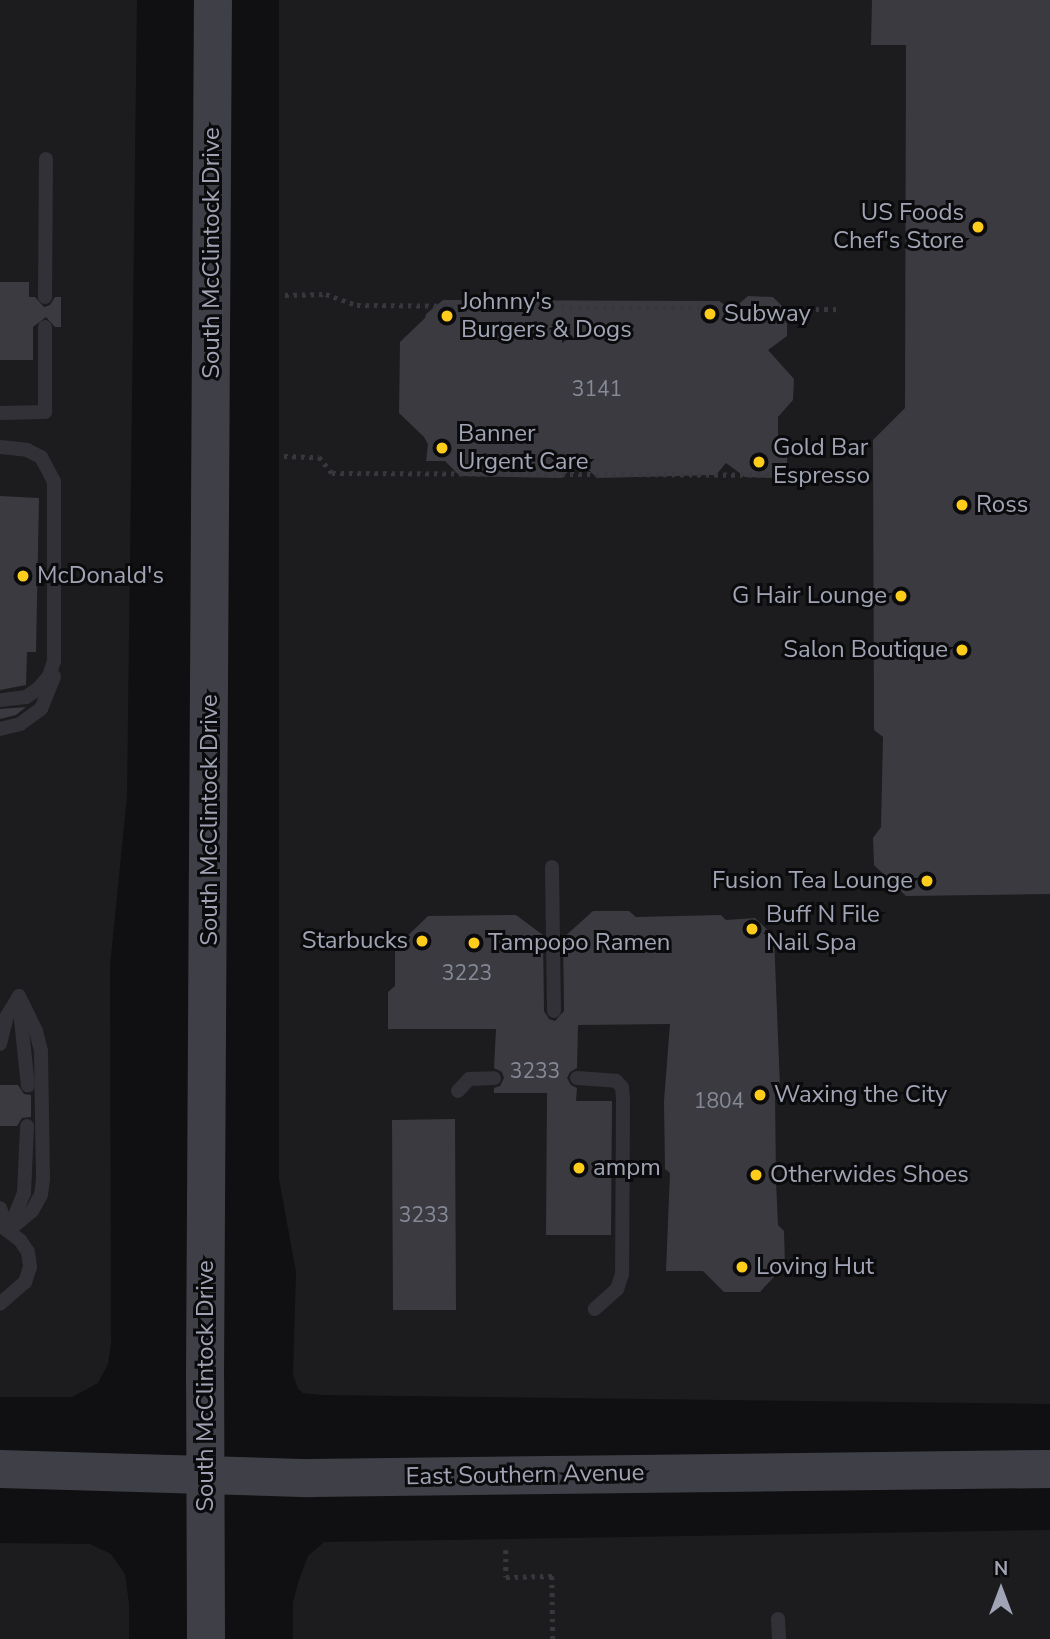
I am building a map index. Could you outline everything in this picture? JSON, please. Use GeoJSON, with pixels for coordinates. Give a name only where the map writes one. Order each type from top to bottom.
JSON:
{"type":"FeatureCollection","features":[{"type":"Feature","properties":{"kind":"main road","name":"South McClintock Drive"},"geometry":{"type":"LineString","coordinates":[[206,1639],[205,1379],[213,0]]}},
{"type":"Feature","properties":{"kind":"main road","name":"East Southern Avenue"},"geometry":{"type":"LineString","coordinates":[[0,1469],[310,1478],[1050,1469]]}},
{"type":"Feature","properties":{"kind":"lane"},"geometry":{"type":"LineString","coordinates":[[45,297],[46,159]]}},
{"type":"Feature","properties":{"kind":"lane"},"geometry":{"type":"LineString","coordinates":[[0,413],[45,412],[45,327]]}},
{"type":"Feature","properties":{"kind":"lane"},"geometry":{"type":"LineString","coordinates":[[0,447],[27,450],[41,457],[54,481],[53,680],[41,709],[20,724],[0,729]]}},
{"type":"Feature","properties":{"kind":"lane"},"geometry":{"type":"LineString","coordinates":[[0,700],[26,696],[39,688],[49,676],[54,661]]}},
{"type":"Feature","properties":{"kind":"lane"},"geometry":{"type":"LineString","coordinates":[[552,867],[554,1011]]}},
{"type":"Feature","properties":{"kind":"lane"},"geometry":{"type":"LineString","coordinates":[[0,1002],[19,996]]}},
{"type":"Feature","properties":{"kind":"lane"},"geometry":{"type":"LineString","coordinates":[[0,1044],[7,1016],[19,996]]}},
{"type":"Feature","properties":{"kind":"lane"},"geometry":{"type":"LineString","coordinates":[[19,996],[28,1086]]}},
{"type":"Feature","properties":{"kind":"lane"},"geometry":{"type":"LineString","coordinates":[[4,1228],[32,1212],[41,1195],[43,1178],[41,1051],[36,1031],[19,996]]}},
{"type":"Feature","properties":{"kind":"lane"},"geometry":{"type":"LineString","coordinates":[[458,1091],[469,1079],[494,1078]]}},
{"type":"Feature","properties":{"kind":"lane"},"geometry":{"type":"LineString","coordinates":[[577,1078],[609,1078],[622,1087],[623,1098],[622,1275],[617,1289],[595,1309]]}},
{"type":"Feature","properties":{"kind":"lane"},"geometry":{"type":"LineString","coordinates":[[4,1228],[24,1193],[27,1126]]}},
{"type":"Feature","properties":{"kind":"lane"},"geometry":{"type":"LineString","coordinates":[[0,1208],[4,1228],[28,1252],[30,1267],[25,1282],[0,1304]]}},
{"type":"Feature","properties":{"kind":"lane"},"geometry":{"type":"LineString","coordinates":[[778,1619],[779,1639]]}},
{"type":"Feature","properties":{"kind":"path"},"geometry":{"type":"LineString","coordinates":[[285,295],[326,294],[358,304],[841,309]]}},
{"type":"Feature","properties":{"kind":"path"},"geometry":{"type":"LineString","coordinates":[[284,456],[319,457],[332,473],[842,475]]}},
{"type":"Feature","properties":{"kind":"path"},"geometry":{"type":"LineString","coordinates":[[506,1550],[506,1577],[552,1576],[553,1639]]}},
{"type":"Feature","properties":{"kind":"shaded area"},"geometry":{"type":"Polygon","coordinates":[[[0,0],[137,0],[127,796],[110,966],[111,1344],[108,1364],[98,1383],[72,1397],[0,1397],[0,0]]]}},
{"type":"Feature","properties":{"kind":"shaded area"},"geometry":{"type":"Polygon","coordinates":[[[279,0],[1050,0],[1050,1404],[322,1395],[303,1393],[298,1389],[293,1375],[296,1272],[279,1179],[279,0]]]}},
{"type":"Feature","properties":{"kind":"shaded area"},"geometry":{"type":"Polygon","coordinates":[[[1050,1530],[1050,1639],[293,1639],[293,1602],[299,1580],[308,1556],[324,1542],[1050,1530]]]}},
{"type":"Feature","properties":{"kind":"shaded area"},"geometry":{"type":"Polygon","coordinates":[[[0,1543],[90,1544],[111,1554],[125,1574],[129,1604],[129,1639],[0,1639],[0,1543]]]}},
{"type":"Feature","properties":{"kind":"building"},"geometry":{"type":"Polygon","coordinates":[[[872,0],[1050,0],[1050,894],[906,896],[874,865],[873,838],[881,827],[883,737],[874,730],[873,440],[905,408],[906,45],[871,45],[872,0]]]}},
{"type":"Feature","properties":{"kind":"building"},"geometry":{"type":"Polygon","coordinates":[[[0,282],[29,282],[29,297],[35,297],[44,307],[50,305],[55,297],[61,297],[61,327],[55,327],[46,317],[33,327],[33,360],[0,360],[0,282]]]}},
{"type":"Feature","properties":{"kind":"building"},"geometry":{"type":"Polygon","coordinates":[[[748,296],[773,297],[787,311],[787,336],[768,350],[794,379],[793,400],[778,417],[778,441],[787,449],[787,469],[775,478],[745,477],[726,463],[716,475],[597,478],[579,460],[562,478],[460,476],[445,461],[426,461],[428,444],[399,413],[400,342],[443,300],[719,301],[732,310],[748,296]]]}},
{"type":"Feature","properties":{"kind":"building","name":"McDonald's"},"geometry":{"type":"Polygon","coordinates":[[[0,496],[39,498],[36,652],[27,652],[26,685],[0,690],[0,496]]]}},
{"type":"Feature","properties":{"kind":"building"},"geometry":{"type":"Polygon","coordinates":[[[26,707],[16,715],[0,719],[0,709],[26,707]]]}},
{"type":"Feature","properties":{"kind":"building"},"geometry":{"type":"Polygon","coordinates":[[[593,911],[629,911],[636,917],[721,915],[726,920],[755,918],[774,936],[780,1087],[775,1092],[776,1181],[778,1225],[784,1231],[785,1265],[760,1292],[724,1292],[703,1271],[666,1271],[670,1173],[665,1169],[664,1101],[670,1024],[578,1025],[577,1068],[570,1072],[567,1078],[571,1085],[577,1088],[576,1101],[612,1101],[611,1235],[546,1235],[547,1093],[494,1093],[494,1088],[500,1086],[504,1078],[502,1072],[494,1068],[496,1029],[388,1029],[388,992],[395,986],[395,948],[428,916],[516,915],[543,935],[544,1011],[549,1019],[555,1021],[564,1011],[563,938],[593,911]]]}},
{"type":"Feature","properties":{"kind":"building"},"geometry":{"type":"Polygon","coordinates":[[[0,1085],[18,1085],[24,1094],[31,1095],[31,1117],[22,1118],[17,1126],[0,1126],[0,1085]]]}},
{"type":"Feature","properties":{"kind":"building"},"geometry":{"type":"Polygon","coordinates":[[[455,1119],[456,1310],[393,1310],[392,1120],[455,1119]]]}},
{"type":"Feature","properties":{"kind":"place","name":"US Foods Chef's Store"},"geometry":{"type":"Point","coordinates":[978,227]}},
{"type":"Feature","properties":{"kind":"place","name":"Subway"},"geometry":{"type":"Point","coordinates":[710,314]}},
{"type":"Feature","properties":{"kind":"place","name":"Johnny's Burgers & Dogs"},"geometry":{"type":"Point","coordinates":[447,316]}},
{"type":"Feature","properties":{"kind":"place","name":"Banner Urgent Care"},"geometry":{"type":"Point","coordinates":[442,448]}},
{"type":"Feature","properties":{"kind":"place","name":"Gold Bar Espresso"},"geometry":{"type":"Point","coordinates":[759,462]}},
{"type":"Feature","properties":{"kind":"place","name":"Ross"},"geometry":{"type":"Point","coordinates":[962,505]}},
{"type":"Feature","properties":{"kind":"place","name":"McDonald's"},"geometry":{"type":"Point","coordinates":[23,576]}},
{"type":"Feature","properties":{"kind":"place","name":"G Hair Lounge"},"geometry":{"type":"Point","coordinates":[901,596]}},
{"type":"Feature","properties":{"kind":"place","name":"Salon Boutique"},"geometry":{"type":"Point","coordinates":[962,650]}},
{"type":"Feature","properties":{"kind":"place","name":"Fusion Tea Lounge"},"geometry":{"type":"Point","coordinates":[927,881]}},
{"type":"Feature","properties":{"kind":"place","name":"Buff N File Nail Spa"},"geometry":{"type":"Point","coordinates":[752,929]}},
{"type":"Feature","properties":{"kind":"place","name":"Starbucks"},"geometry":{"type":"Point","coordinates":[422,941]}},
{"type":"Feature","properties":{"kind":"place","name":"Tampopo Ramen"},"geometry":{"type":"Point","coordinates":[474,943]}},
{"type":"Feature","properties":{"kind":"place","name":"Waxing the City"},"geometry":{"type":"Point","coordinates":[760,1095]}},
{"type":"Feature","properties":{"kind":"place","name":"ampm"},"geometry":{"type":"Point","coordinates":[579,1168]}},
{"type":"Feature","properties":{"kind":"place","name":"Otherwides Shoes"},"geometry":{"type":"Point","coordinates":[756,1175]}},
{"type":"Feature","properties":{"kind":"place","name":"Loving Hut"},"geometry":{"type":"Point","coordinates":[742,1267]}}]}
